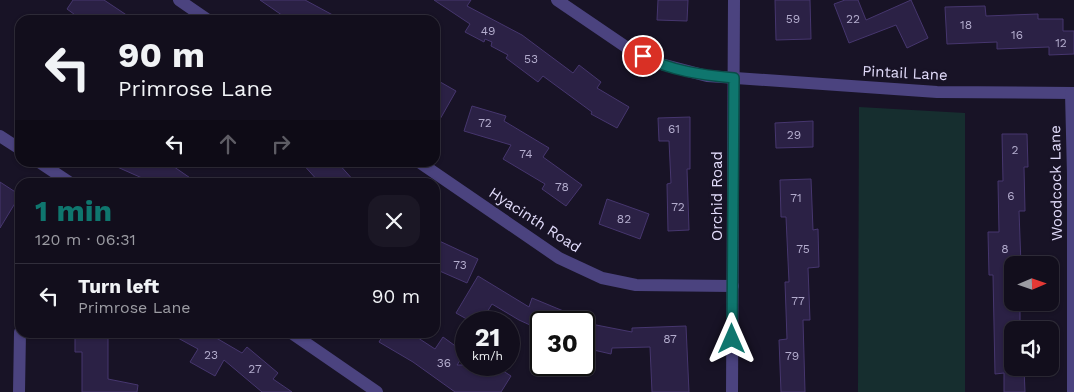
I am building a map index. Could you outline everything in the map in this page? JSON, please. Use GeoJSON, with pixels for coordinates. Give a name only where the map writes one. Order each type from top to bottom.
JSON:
{"type":"FeatureCollection","features":[{"type":"Feature","properties":{"kind":"street"},"geometry":{"type":"LineString","coordinates":[[179,0],[201,15]]}},
{"type":"Feature","properties":{"kind":"street","name":"Pintail Lane"},"geometry":{"type":"LineString","coordinates":[[557,0],[629,49],[657,63],[707,76],[936,92],[1073,93]]}},
{"type":"Feature","properties":{"kind":"street","name":"Orchid Road"},"geometry":{"type":"LineString","coordinates":[[732,392],[734,0]]}},
{"type":"Feature","properties":{"kind":"street","name":"Woodcock Lane"},"geometry":{"type":"LineString","coordinates":[[1073,93],[1073,392]]}},
{"type":"Feature","properties":{"kind":"street"},"geometry":{"type":"LineString","coordinates":[[0,136],[15,146]]}},
{"type":"Feature","properties":{"kind":"street"},"geometry":{"type":"LineString","coordinates":[[46,167],[63,178]]}},
{"type":"Feature","properties":{"kind":"street","name":"Hyacinth Road"},"geometry":{"type":"LineString","coordinates":[[426,167],[559,258],[602,278],[636,285],[733,286]]}},
{"type":"Feature","properties":{"kind":"street"},"geometry":{"type":"LineString","coordinates":[[19,392],[20,338]]}},
{"type":"Feature","properties":{"kind":"street"},"geometry":{"type":"LineString","coordinates":[[299,338],[377,392]]}},
{"type":"Feature","properties":{"kind":"green space"},"geometry":{"type":"Polygon","coordinates":[[[859,107],[965,113],[965,392],[858,392],[859,107]]]}},
{"type":"Feature","properties":{"kind":"building"},"geometry":{"type":"Polygon","coordinates":[[[73,0],[104,0],[126,15],[75,15],[67,9],[73,0]]]}},
{"type":"Feature","properties":{"kind":"building"},"geometry":{"type":"Polygon","coordinates":[[[260,0],[305,0],[333,15],[282,15],[260,0]]]}},
{"type":"Feature","properties":{"kind":"building"},"geometry":{"type":"Polygon","coordinates":[[[434,0],[471,0],[467,6],[522,35],[573,73],[579,65],[601,82],[597,88],[629,107],[617,128],[591,114],[592,112],[543,76],[538,82],[506,58],[508,55],[491,46],[492,42],[485,39],[484,42],[465,32],[470,24],[434,0]]]}},
{"type":"Feature","properties":{"kind":"building"},"geometry":{"type":"Polygon","coordinates":[[[658,0],[688,0],[687,21],[657,20],[658,0]]]}},
{"type":"Feature","properties":{"kind":"building"},"geometry":{"type":"Polygon","coordinates":[[[775,0],[810,0],[811,39],[776,40],[775,0]]]}},
{"type":"Feature","properties":{"kind":"building"},"geometry":{"type":"Polygon","coordinates":[[[845,0],[858,0],[866,20],[911,0],[928,38],[907,48],[896,25],[849,43],[834,4],[845,0]]]}},
{"type":"Feature","properties":{"kind":"building"},"geometry":{"type":"Polygon","coordinates":[[[985,6],[986,16],[1038,14],[1038,19],[1063,19],[1063,31],[1074,31],[1074,54],[1049,55],[1049,47],[997,49],[997,42],[947,44],[945,7],[985,6]]]}},
{"type":"Feature","properties":{"kind":"building"},"geometry":{"type":"Polygon","coordinates":[[[440,82],[456,91],[440,119],[440,82]]]}},
{"type":"Feature","properties":{"kind":"building"},"geometry":{"type":"Polygon","coordinates":[[[472,106],[506,116],[504,121],[549,148],[543,157],[582,185],[566,206],[542,189],[545,184],[503,159],[511,145],[464,131],[472,106]]]}},
{"type":"Feature","properties":{"kind":"building"},"geometry":{"type":"Polygon","coordinates":[[[690,117],[690,169],[687,169],[689,230],[668,231],[667,184],[671,183],[669,141],[659,141],[658,118],[690,117]]]}},
{"type":"Feature","properties":{"kind":"building"},"geometry":{"type":"Polygon","coordinates":[[[813,121],[813,147],[776,148],[775,123],[813,121]]]}},
{"type":"Feature","properties":{"kind":"building"},"geometry":{"type":"Polygon","coordinates":[[[1002,134],[1027,134],[1028,167],[1024,167],[1025,211],[1019,211],[1021,256],[1004,256],[1004,311],[1020,311],[1020,321],[1004,321],[1004,373],[995,374],[993,275],[989,275],[988,232],[999,232],[998,181],[1003,181],[1002,134]]]}},
{"type":"Feature","properties":{"kind":"building"},"geometry":{"type":"Polygon","coordinates":[[[117,167],[174,167],[190,178],[142,178],[117,167]]]}},
{"type":"Feature","properties":{"kind":"building"},"geometry":{"type":"Polygon","coordinates":[[[306,167],[342,167],[351,178],[315,178],[306,167]]]}},
{"type":"Feature","properties":{"kind":"building"},"geometry":{"type":"Polygon","coordinates":[[[811,179],[813,230],[818,229],[819,267],[808,268],[810,320],[803,320],[805,392],[781,392],[779,340],[787,339],[785,282],[789,282],[786,217],[781,217],[780,180],[811,179]]]}},
{"type":"Feature","properties":{"kind":"building"},"geometry":{"type":"Polygon","coordinates":[[[0,182],[15,192],[15,203],[0,228],[0,182]]]}},
{"type":"Feature","properties":{"kind":"building"},"geometry":{"type":"Polygon","coordinates":[[[607,199],[649,214],[640,239],[599,224],[607,199]]]}},
{"type":"Feature","properties":{"kind":"building"},"geometry":{"type":"Polygon","coordinates":[[[440,241],[478,259],[467,283],[440,271],[440,241]]]}},
{"type":"Feature","properties":{"kind":"building"},"geometry":{"type":"Polygon","coordinates":[[[478,276],[529,307],[532,298],[563,311],[530,311],[530,325],[520,320],[520,311],[504,311],[492,304],[488,311],[457,311],[478,276]]]}},
{"type":"Feature","properties":{"kind":"building"},"geometry":{"type":"Polygon","coordinates":[[[595,325],[632,332],[632,328],[686,326],[689,392],[652,392],[650,347],[612,348],[611,354],[595,350],[595,325]]]}},
{"type":"Feature","properties":{"kind":"building"},"geometry":{"type":"Polygon","coordinates":[[[443,337],[455,346],[455,376],[511,376],[501,392],[455,392],[413,362],[379,342],[381,338],[418,338],[435,349],[443,337]]]}},
{"type":"Feature","properties":{"kind":"building"},"geometry":{"type":"Polygon","coordinates":[[[75,338],[108,338],[108,379],[138,385],[137,392],[82,392],[82,352],[75,352],[75,338]]]}},
{"type":"Feature","properties":{"kind":"building"},"geometry":{"type":"Polygon","coordinates":[[[178,338],[216,338],[242,353],[247,347],[278,373],[273,379],[292,392],[262,392],[224,360],[215,376],[190,362],[198,349],[178,338]]]}},
{"type":"Feature","properties":{"kind":"building"},"geometry":{"type":"Polygon","coordinates":[[[1004,376],[1024,376],[1025,392],[1004,392],[1004,376]]]}},
{"type":"Feature","properties":{"kind":"route"},"geometry":{"type":"LineString","coordinates":[[643,56],[674,69],[707,76],[734,78],[732,339]]}}]}
